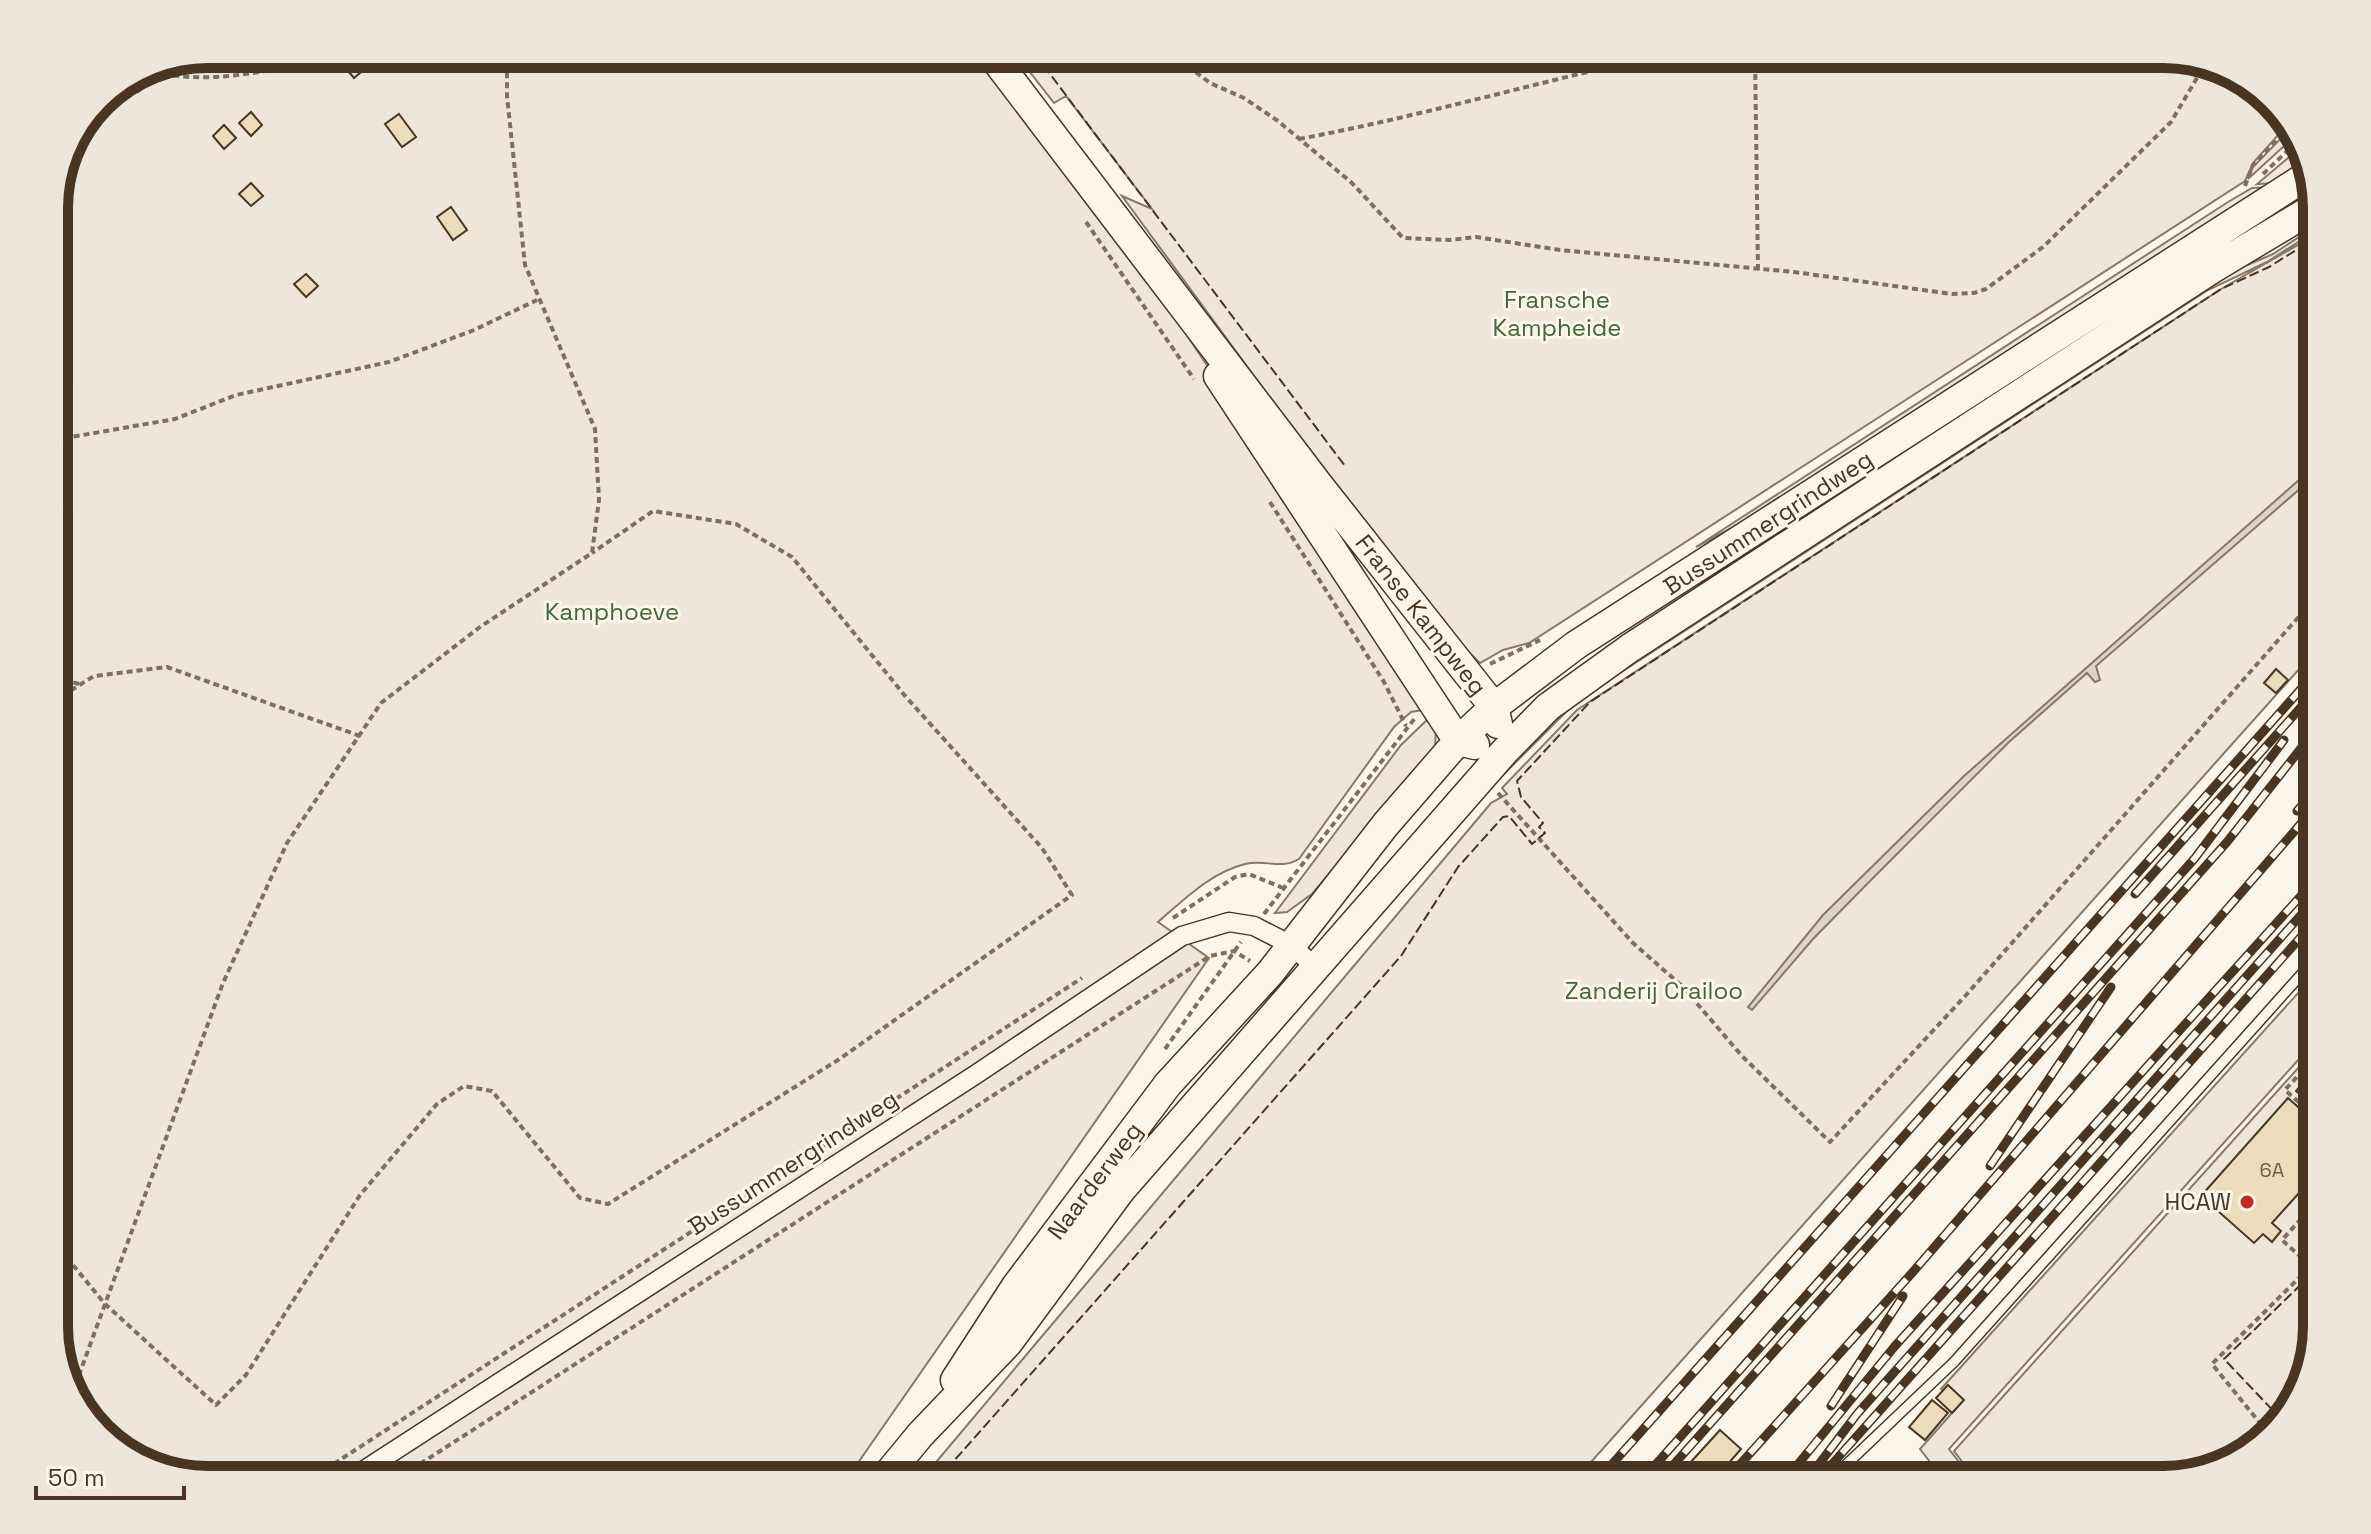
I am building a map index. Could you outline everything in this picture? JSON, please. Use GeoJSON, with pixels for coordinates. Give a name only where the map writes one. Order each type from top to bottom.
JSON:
{"type":"FeatureCollection","features":[{"type":"Feature","properties":{"kind":"main road","name":"Franse Kampweg"},"geometry":{"type":"LineString","coordinates":[[987,68],[1134,244],[1494,707],[1504,752]]}},
{"type":"Feature","properties":{"kind":"main road","name":"Bussummergrindweg"},"geometry":{"type":"LineString","coordinates":[[1316,968],[1504,752],[1572,687],[2300,181]]}},
{"type":"Feature","properties":{"kind":"main road","name":"Bussummergrindweg"},"geometry":{"type":"LineString","coordinates":[[1291,945],[1386,824],[1458,741],[1494,707],[1576,645],[2303,214]]}},
{"type":"Feature","properties":{"kind":"main road","name":"Franse Kampweg"},"geometry":{"type":"LineString","coordinates":[[1134,244],[1275,467],[1458,741]]}},
{"type":"Feature","properties":{"kind":"main road"},"geometry":{"type":"LineString","coordinates":[[1458,741],[1504,752]]}},
{"type":"Feature","properties":{"kind":"main road","name":"Naarderweg"},"geometry":{"type":"LineString","coordinates":[[920,1435],[1016,1286],[1168,1084],[1291,945]]}},
{"type":"Feature","properties":{"kind":"main road","name":"Naarderweg"},"geometry":{"type":"LineString","coordinates":[[895,1466],[1008,1343],[1121,1190],[1316,968]]}},
{"type":"Feature","properties":{"kind":"street","name":"Bussummergrindweg"},"geometry":{"type":"LineString","coordinates":[[371,1466],[975,1075],[1182,936],[1229,922],[1254,926],[1291,945],[1316,968]]}},
{"type":"Feature","properties":{"kind":"lane"},"geometry":{"type":"LineString","coordinates":[[1845,1466],[1954,1362],[2303,973]]}},
{"type":"Feature","properties":{"kind":"path"},"geometry":{"type":"LineString","coordinates":[[171,74],[188,77],[268,68]]}},
{"type":"Feature","properties":{"kind":"path"},"geometry":{"type":"LineString","coordinates":[[507,68],[507,96],[525,265],[537,300],[595,429],[599,500],[592,553]]}},
{"type":"Feature","properties":{"kind":"path"},"geometry":{"type":"LineString","coordinates":[[1190,68],[1210,83],[1244,98],[1299,139],[1352,183],[1403,238],[1450,240],[1476,237],[1560,250],[1952,294],[1986,289],[2043,247],[2171,122],[2200,73]]}},
{"type":"Feature","properties":{"kind":"path"},"geometry":{"type":"LineString","coordinates":[[1299,139],[1399,120],[1471,99],[1606,68]]}},
{"type":"Feature","properties":{"kind":"path"},"geometry":{"type":"LineString","coordinates":[[1755,68],[1758,270]]}},
{"type":"Feature","properties":{"kind":"path"},"geometry":{"type":"LineString","coordinates":[[2245,186],[2253,165],[2282,135]]}},
{"type":"Feature","properties":{"kind":"path"},"geometry":{"type":"LineString","coordinates":[[1081,215],[1198,384]]}},
{"type":"Feature","properties":{"kind":"path"},"geometry":{"type":"LineString","coordinates":[[68,438],[175,419],[236,395],[389,362],[474,330],[537,300]]}},
{"type":"Feature","properties":{"kind":"path"},"geometry":{"type":"LineString","coordinates":[[1169,921],[1235,877],[1249,874],[1283,888],[1406,726],[1384,682],[1266,495]]}},
{"type":"Feature","properties":{"kind":"path"},"geometry":{"type":"LineString","coordinates":[[68,1259],[105,1304],[216,1405],[246,1375],[360,1195],[437,1104],[464,1086],[492,1091],[580,1198],[608,1204],[838,1060],[1072,895],[1042,848],[906,697],[792,557],[736,524],[653,511],[480,627],[381,703],[287,843],[223,983],[105,1304],[78,1377]]}},
{"type":"Feature","properties":{"kind":"path"},"geometry":{"type":"LineString","coordinates":[[1505,781],[1495,791],[1633,943],[1682,986],[1742,1056],[1830,1142],[1967,994],[2303,612]]}},
{"type":"Feature","properties":{"kind":"path"},"geometry":{"type":"LineString","coordinates":[[68,692],[94,676],[167,667],[360,736]]}},
{"type":"Feature","properties":{"kind":"path"},"geometry":{"type":"LineString","coordinates":[[68,681],[80,685]]}},
{"type":"Feature","properties":{"kind":"path","name":"Bussummergrindweg"},"geometry":{"type":"LineString","coordinates":[[417,1466],[1162,985],[1210,956],[1234,951]]}},
{"type":"Feature","properties":{"kind":"path","name":"Bussummergrindweg"},"geometry":{"type":"LineString","coordinates":[[331,1466],[1095,970]]}},
{"type":"Feature","properties":{"kind":"path"},"geometry":{"type":"LineString","coordinates":[[2303,1070],[2285,1090],[2303,1106]]}},
{"type":"Feature","properties":{"kind":"path"},"geometry":{"type":"LineString","coordinates":[[2303,1217],[2282,1240],[2303,1259]]}},
{"type":"Feature","properties":{"kind":"path"},"geometry":{"type":"LineString","coordinates":[[2261,1425],[2212,1364],[2303,1274]]}},
{"type":"Feature","properties":{"kind":"green space","name":"Kamphoeve"},"geometry":{"type":"Polygon","coordinates":[[[208,68],[984,68],[1092,202],[1159,294],[1294,500],[1422,710],[1411,712],[1394,727],[1299,859],[1286,864],[1252,863],[1232,868],[1198,888],[1158,922],[1209,958],[856,1466],[208,1466],[172,1461],[130,1442],[103,1418],[87,1396],[73,1362],[68,1335],[68,199],[82,146],[97,123],[130,92],[154,79],[181,71],[208,68]]]}},
{"type":"Feature","properties":{"kind":"green space","name":"Fransche Kampheide"},"geometry":{"type":"Polygon","coordinates":[[[1027,68],[2163,68],[2208,75],[2225,82],[2262,109],[2280,133],[2253,163],[2245,181],[1529,643],[1503,650],[1480,663],[1448,632],[1326,474],[1122,196],[1152,209],[1066,96],[1054,103],[1027,68]]]}},
{"type":"Feature","properties":{"kind":"green space"},"geometry":{"type":"Polygon","coordinates":[[[2283,136],[2287,144],[2248,179],[2253,167],[2283,136]]]}},
{"type":"Feature","properties":{"kind":"green space"},"geometry":{"type":"Polygon","coordinates":[[[2292,154],[2298,171],[2279,183],[2257,184],[2292,154]]]}},
{"type":"Feature","properties":{"kind":"green space"},"geometry":{"type":"Polygon","coordinates":[[[2269,187],[1803,490],[1696,547],[2228,202],[2252,188],[2269,187]]]}},
{"type":"Feature","properties":{"kind":"green space"},"geometry":{"type":"Polygon","coordinates":[[[2303,234],[2303,239],[2267,262],[2208,290],[1603,684],[1566,712],[1499,779],[1530,742],[1576,699],[2233,271],[2273,254],[2303,234]]]}},
{"type":"Feature","properties":{"kind":"green space","name":"Zanderij Crailoo"},"geometry":{"type":"Polygon","coordinates":[[[2303,242],[2303,665],[1588,1466],[933,1466],[1491,803],[1507,794],[1502,788],[1577,710],[2221,289],[2303,242]]]}},
{"type":"Feature","properties":{"kind":"green space"},"geometry":{"type":"Polygon","coordinates":[[[1431,716],[1436,728],[1435,748],[1312,894],[1287,912],[1275,913],[1401,745],[1431,716]]]}},
{"type":"Feature","properties":{"kind":"green space"},"geometry":{"type":"Polygon","coordinates":[[[2303,988],[2303,1055],[1949,1449],[1962,1466],[1933,1466],[1920,1449],[1959,1405],[1941,1389],[2303,988]]]}},
{"type":"Feature","properties":{"kind":"green space","name":"HCAW"},"geometry":{"type":"Polygon","coordinates":[[[2303,1063],[2302,1344],[2289,1388],[2268,1418],[2225,1452],[2181,1465],[1965,1466],[1954,1451],[2303,1063]]]}},
{"type":"Feature","properties":{"kind":"shaded area"},"geometry":{"type":"Polygon","coordinates":[[[2303,476],[2303,486],[2096,666],[2100,680],[2095,682],[2087,673],[2009,742],[1813,939],[1752,1010],[1748,1007],[1823,915],[1964,776],[2303,476]]]}},
{"type":"Feature","properties":{"kind":"building"},"geometry":{"type":"Polygon","coordinates":[[[346,68],[366,68],[354,78],[346,68]]]}},
{"type":"Feature","properties":{"kind":"building"},"geometry":{"type":"Polygon","coordinates":[[[251,112],[262,125],[251,136],[239,123],[251,112]]]}},
{"type":"Feature","properties":{"kind":"building"},"geometry":{"type":"Polygon","coordinates":[[[399,114],[416,137],[402,147],[385,124],[399,114]]]}},
{"type":"Feature","properties":{"kind":"building"},"geometry":{"type":"Polygon","coordinates":[[[224,125],[236,138],[224,149],[213,136],[224,125]]]}},
{"type":"Feature","properties":{"kind":"building"},"geometry":{"type":"Polygon","coordinates":[[[251,183],[263,196],[251,206],[239,194],[251,183]]]}},
{"type":"Feature","properties":{"kind":"building"},"geometry":{"type":"Polygon","coordinates":[[[451,207],[467,230],[453,240],[437,217],[451,207]]]}},
{"type":"Feature","properties":{"kind":"building"},"geometry":{"type":"Polygon","coordinates":[[[306,274],[318,286],[306,297],[294,284],[306,274]]]}},
{"type":"Feature","properties":{"kind":"building"},"geometry":{"type":"Polygon","coordinates":[[[2276,669],[2288,680],[2276,693],[2264,683],[2276,669]]]}},
{"type":"Feature","properties":{"kind":"building"},"geometry":{"type":"Polygon","coordinates":[[[2288,1098],[2303,1111],[2303,1189],[2272,1223],[2281,1231],[2272,1242],[2263,1234],[2254,1243],[2201,1196],[2288,1098]]]}},
{"type":"Feature","properties":{"kind":"building"},"geometry":{"type":"Polygon","coordinates":[[[1948,1385],[1964,1400],[1952,1413],[1936,1398],[1948,1385]]]}},
{"type":"Feature","properties":{"kind":"building"},"geometry":{"type":"Polygon","coordinates":[[[1932,1400],[1948,1413],[1925,1440],[1909,1427],[1932,1400]]]}},
{"type":"Feature","properties":{"kind":"building"},"geometry":{"type":"Polygon","coordinates":[[[1720,1430],[1741,1449],[1726,1466],[1689,1464],[1720,1430]]]}},
{"type":"Feature","properties":{"kind":"railway"},"geometry":{"type":"LineString","coordinates":[[1610,1466],[2303,687]]}},
{"type":"Feature","properties":{"kind":"railway"},"geometry":{"type":"LineString","coordinates":[[2135,894],[2303,705]]}},
{"type":"Feature","properties":{"kind":"railway"},"geometry":{"type":"LineString","coordinates":[[1654,1466],[2195,858],[2284,740]]}},
{"type":"Feature","properties":{"kind":"railway"},"geometry":{"type":"LineString","coordinates":[[1672,1466],[2227,842],[2303,746]]}},
{"type":"Feature","properties":{"kind":"railway"},"geometry":{"type":"LineString","coordinates":[[2297,811],[2303,804]]}},
{"type":"Feature","properties":{"kind":"railway"},"geometry":{"type":"LineString","coordinates":[[1739,1466],[1912,1273],[2303,821]]}},
{"type":"Feature","properties":{"kind":"railway"},"geometry":{"type":"LineString","coordinates":[[1796,1466],[1895,1346],[2303,894]]}},
{"type":"Feature","properties":{"kind":"railway"},"geometry":{"type":"LineString","coordinates":[[1818,1466],[1857,1414],[2303,913]]}},
{"type":"Feature","properties":{"kind":"railway"},"geometry":{"type":"LineString","coordinates":[[1830,1466],[2303,935]]}},
{"type":"Feature","properties":{"kind":"railway"},"geometry":{"type":"LineString","coordinates":[[1990,1166],[2111,987]]}},
{"type":"Feature","properties":{"kind":"railway"},"geometry":{"type":"LineString","coordinates":[[1831,1406],[1903,1296]]}},
{"type":"Feature","properties":{"kind":"fence"},"geometry":{"type":"LineString","coordinates":[[1046,68],[1345,466]]}},
{"type":"Feature","properties":{"kind":"fence"},"geometry":{"type":"LineString","coordinates":[[949,1466],[1401,956],[1458,867],[1503,817],[1509,816],[1532,844],[1545,833],[1539,827],[1543,823],[1521,797],[1517,781],[1590,702],[2221,289],[2269,267],[2303,246]]}},
{"type":"Feature","properties":{"kind":"fence"},"geometry":{"type":"LineString","coordinates":[[2303,1083],[2296,1091],[2303,1097]]}},
{"type":"Feature","properties":{"kind":"fence"},"geometry":{"type":"LineString","coordinates":[[2273,1411],[2224,1359],[2303,1283]]}},
{"type":"Feature","properties":{"kind":"place","name":"HCAW"},"geometry":{"type":"Point","coordinates":[2247,1202]}}]}
